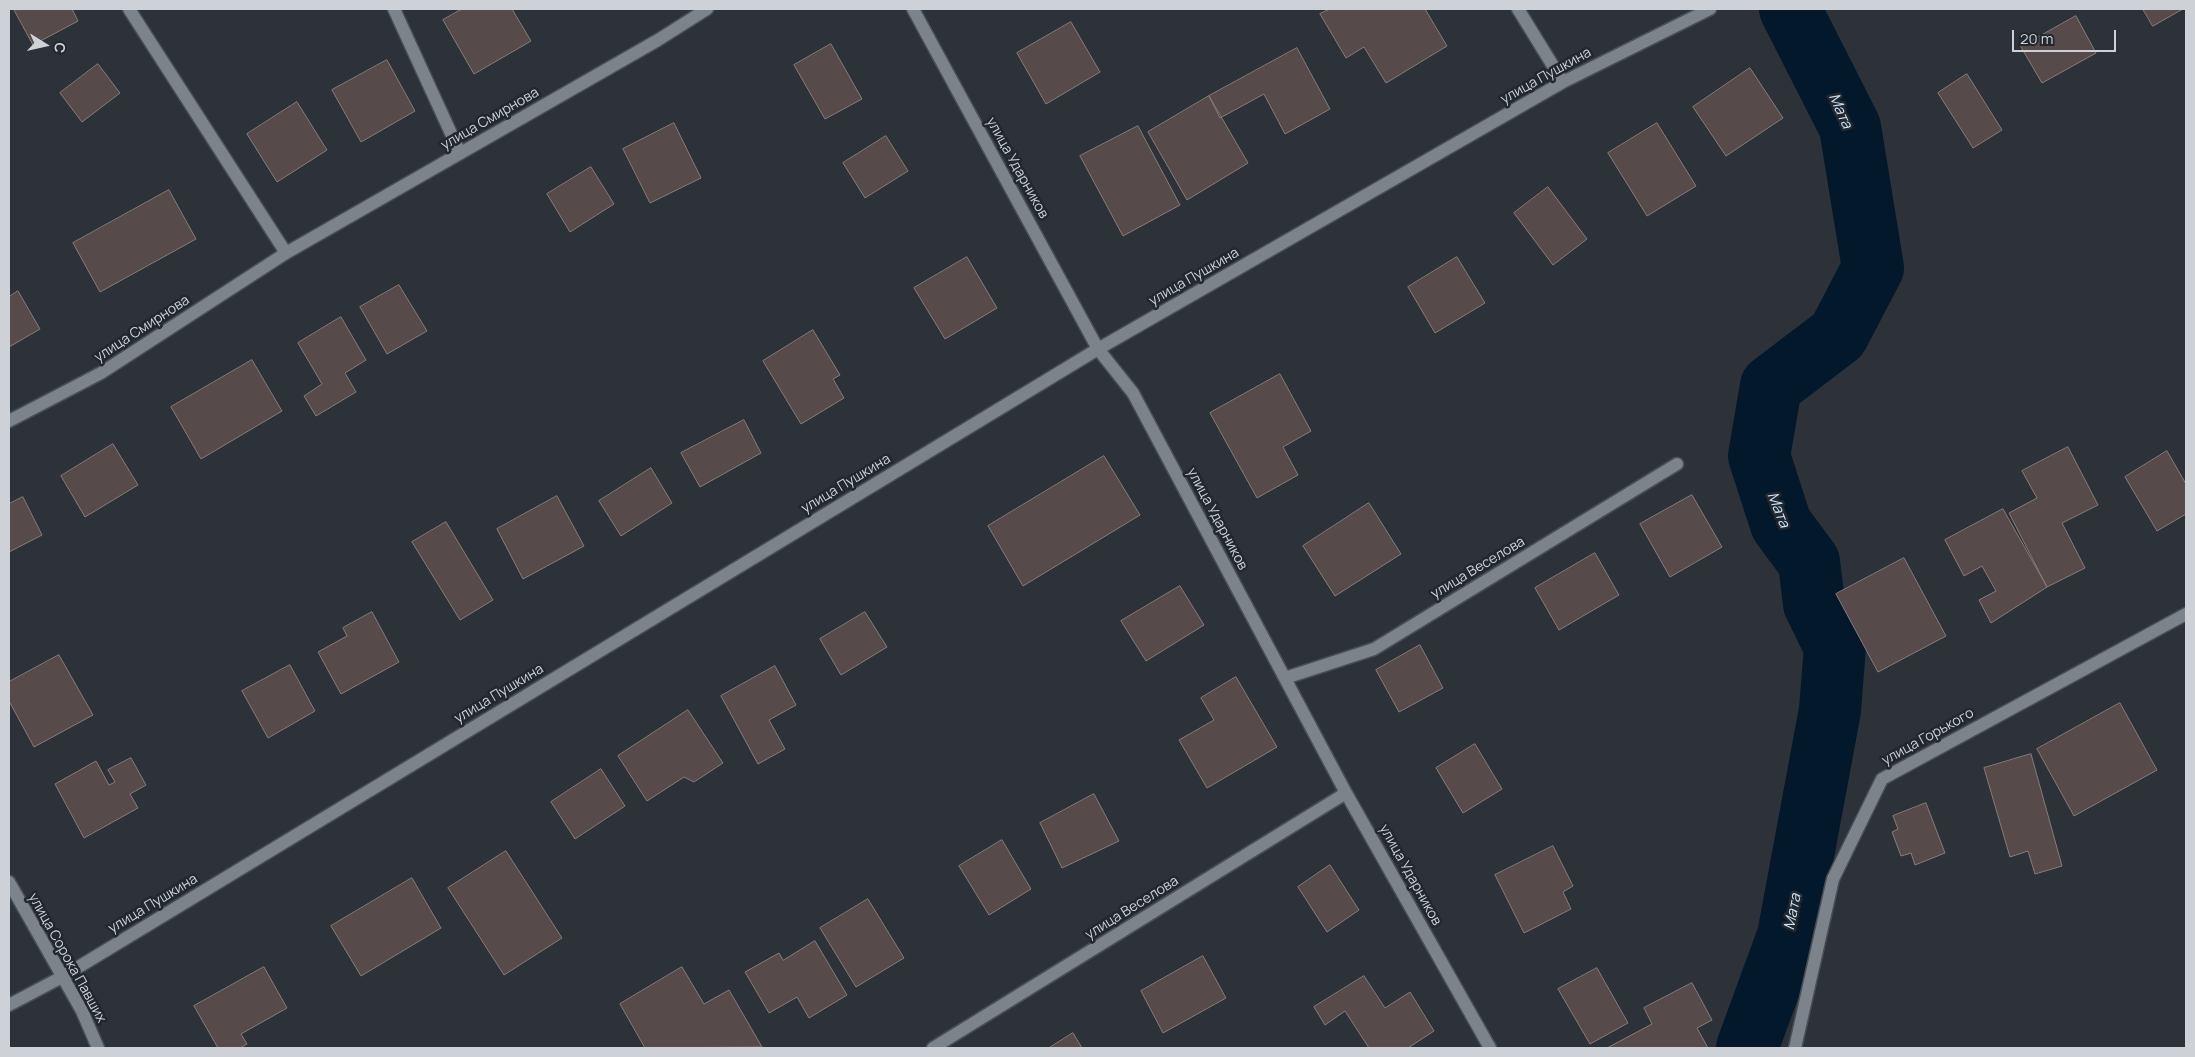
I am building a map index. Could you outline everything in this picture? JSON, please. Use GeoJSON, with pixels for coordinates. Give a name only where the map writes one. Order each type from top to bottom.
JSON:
{"type":"FeatureCollection","features":[{"type":"Feature","properties":{"kind":"street"},"geometry":{"type":"LineString","coordinates":[[129,9],[286,253]]}},
{"type":"Feature","properties":{"kind":"street"},"geometry":{"type":"LineString","coordinates":[[394,9],[460,153]]}},
{"type":"Feature","properties":{"kind":"street","name":"улица Смирнова"},"geometry":{"type":"LineString","coordinates":[[9,421],[101,373],[286,253],[658,40],[707,9]]}},
{"type":"Feature","properties":{"kind":"street","name":"улица Ударников"},"geometry":{"type":"LineString","coordinates":[[913,9],[1098,349],[1133,393],[1346,793],[1490,1048]]}},
{"type":"Feature","properties":{"kind":"street"},"geometry":{"type":"LineString","coordinates":[[1518,9],[1562,82]]}},
{"type":"Feature","properties":{"kind":"street","name":"улица Пушкина"},"geometry":{"type":"LineString","coordinates":[[9,1005],[62,977],[1098,349],[1562,82],[1706,10]]}},
{"type":"Feature","properties":{"kind":"street","name":"улица Веселова"},"geometry":{"type":"LineString","coordinates":[[1285,678],[1374,649],[1677,464]]}},
{"type":"Feature","properties":{"kind":"street","name":"улица Горького"},"geometry":{"type":"LineString","coordinates":[[1795,1048],[1833,879],[1882,779],[2186,614]]}},
{"type":"Feature","properties":{"kind":"street","name":"улица Веселова"},"geometry":{"type":"LineString","coordinates":[[933,1048],[1346,793]]}},
{"type":"Feature","properties":{"kind":"street","name":"улица Сорока Павших"},"geometry":{"type":"LineString","coordinates":[[9,882],[82,1011],[98,1048]]}},
{"type":"Feature","properties":{"kind":"building"},"geometry":{"type":"Polygon","coordinates":[[[72,9],[78,21],[33,45],[14,10],[72,9]]]}},
{"type":"Feature","properties":{"kind":"building"},"geometry":{"type":"Polygon","coordinates":[[[462,9],[512,9],[531,41],[474,74],[443,20],[462,9]]]}},
{"type":"Feature","properties":{"kind":"building"},"geometry":{"type":"Polygon","coordinates":[[[1330,9],[1425,9],[1447,46],[1386,83],[1364,47],[1346,58],[1320,14],[1330,9]]]}},
{"type":"Feature","properties":{"kind":"building"},"geometry":{"type":"Polygon","coordinates":[[[2143,9],[2183,9],[2153,26],[2143,9]]]}},
{"type":"Feature","properties":{"kind":"building"},"geometry":{"type":"Polygon","coordinates":[[[2076,16],[2096,53],[2042,83],[2021,47],[2076,16]]]}},
{"type":"Feature","properties":{"kind":"building"},"geometry":{"type":"Polygon","coordinates":[[[1071,22],[1100,72],[1046,104],[1017,53],[1071,22]]]}},
{"type":"Feature","properties":{"kind":"building"},"geometry":{"type":"Polygon","coordinates":[[[831,44],[862,99],[825,119],[794,65],[831,44]]]}},
{"type":"Feature","properties":{"kind":"building"},"geometry":{"type":"Polygon","coordinates":[[[1297,48],[1330,109],[1285,134],[1264,94],[1220,118],[1209,96],[1297,48]]]}},
{"type":"Feature","properties":{"kind":"building"},"geometry":{"type":"Polygon","coordinates":[[[387,60],[415,111],[361,142],[332,90],[387,60]]]}},
{"type":"Feature","properties":{"kind":"building"},"geometry":{"type":"Polygon","coordinates":[[[98,64],[120,93],[82,122],[60,93],[98,64]]]}},
{"type":"Feature","properties":{"kind":"building"},"geometry":{"type":"Polygon","coordinates":[[[1750,68],[1783,118],[1726,156],[1693,107],[1750,68]]]}},
{"type":"Feature","properties":{"kind":"building"},"geometry":{"type":"Polygon","coordinates":[[[1967,74],[2002,130],[1973,148],[1938,93],[1967,74]]]}},
{"type":"Feature","properties":{"kind":"building"},"geometry":{"type":"Polygon","coordinates":[[[1209,96],[1248,163],[1187,200],[1148,132],[1209,96]]]}},
{"type":"Feature","properties":{"kind":"building"},"geometry":{"type":"Polygon","coordinates":[[[297,102],[327,150],[277,182],[247,134],[297,102]]]}},
{"type":"Feature","properties":{"kind":"building"},"geometry":{"type":"Polygon","coordinates":[[[674,123],[701,178],[650,203],[623,149],[674,123]]]}},
{"type":"Feature","properties":{"kind":"building"},"geometry":{"type":"Polygon","coordinates":[[[1657,123],[1696,186],[1647,216],[1608,153],[1657,123]]]}},
{"type":"Feature","properties":{"kind":"building"},"geometry":{"type":"Polygon","coordinates":[[[1138,126],[1180,205],[1123,236],[1080,156],[1138,126]]]}},
{"type":"Feature","properties":{"kind":"building"},"geometry":{"type":"Polygon","coordinates":[[[886,136],[908,171],[865,198],[843,163],[886,136]]]}},
{"type":"Feature","properties":{"kind":"building"},"geometry":{"type":"Polygon","coordinates":[[[591,167],[614,204],[570,232],[547,194],[591,167]]]}},
{"type":"Feature","properties":{"kind":"building"},"geometry":{"type":"Polygon","coordinates":[[[1548,187],[1587,239],[1553,265],[1514,213],[1548,187]]]}},
{"type":"Feature","properties":{"kind":"building"},"geometry":{"type":"Polygon","coordinates":[[[169,190],[196,239],[100,292],[73,243],[169,190]]]}},
{"type":"Feature","properties":{"kind":"building"},"geometry":{"type":"Polygon","coordinates":[[[967,257],[997,308],[945,339],[914,288],[967,257]]]}},
{"type":"Feature","properties":{"kind":"building"},"geometry":{"type":"Polygon","coordinates":[[[1457,257],[1485,303],[1435,333],[1408,287],[1457,257]]]}},
{"type":"Feature","properties":{"kind":"building"},"geometry":{"type":"Polygon","coordinates":[[[399,285],[427,331],[387,354],[360,307],[399,285]]]}},
{"type":"Feature","properties":{"kind":"building"},"geometry":{"type":"Polygon","coordinates":[[[18,291],[40,329],[9,347],[9,297],[18,291]]]}},
{"type":"Feature","properties":{"kind":"building"},"geometry":{"type":"Polygon","coordinates":[[[341,317],[366,360],[345,373],[356,392],[316,416],[304,396],[322,384],[298,343],[341,317]]]}},
{"type":"Feature","properties":{"kind":"building"},"geometry":{"type":"Polygon","coordinates":[[[813,330],[840,375],[833,379],[844,398],[801,424],[763,361],[813,330]]]}},
{"type":"Feature","properties":{"kind":"building"},"geometry":{"type":"Polygon","coordinates":[[[252,360],[282,411],[201,459],[171,407],[252,360]]]}},
{"type":"Feature","properties":{"kind":"building"},"geometry":{"type":"Polygon","coordinates":[[[1280,374],[1311,431],[1283,447],[1298,475],[1257,498],[1210,413],[1280,374]]]}},
{"type":"Feature","properties":{"kind":"building"},"geometry":{"type":"Polygon","coordinates":[[[744,420],[761,453],[700,487],[681,453],[744,420]]]}},
{"type":"Feature","properties":{"kind":"building"},"geometry":{"type":"Polygon","coordinates":[[[113,444],[138,485],[85,517],[61,476],[113,444]]]}},
{"type":"Feature","properties":{"kind":"building"},"geometry":{"type":"Polygon","coordinates":[[[2068,447],[2098,505],[2062,523],[2085,568],[2047,587],[2009,513],[2037,498],[2022,471],[2068,447]]]}},
{"type":"Feature","properties":{"kind":"building"},"geometry":{"type":"Polygon","coordinates":[[[2167,451],[2186,484],[2186,514],[2157,531],[2125,477],[2167,451]]]}},
{"type":"Feature","properties":{"kind":"building"},"geometry":{"type":"Polygon","coordinates":[[[1104,456],[1140,515],[1023,586],[988,526],[1104,456]]]}},
{"type":"Feature","properties":{"kind":"building"},"geometry":{"type":"Polygon","coordinates":[[[651,468],[672,503],[621,536],[599,501],[651,468]]]}},
{"type":"Feature","properties":{"kind":"building"},"geometry":{"type":"Polygon","coordinates":[[[1692,495],[1722,547],[1670,577],[1640,524],[1692,495]]]}},
{"type":"Feature","properties":{"kind":"building"},"geometry":{"type":"Polygon","coordinates":[[[557,496],[584,546],[523,579],[497,529],[557,496]]]}},
{"type":"Feature","properties":{"kind":"building"},"geometry":{"type":"Polygon","coordinates":[[[23,497],[42,535],[9,552],[9,504],[23,497]]]}},
{"type":"Feature","properties":{"kind":"building"},"geometry":{"type":"Polygon","coordinates":[[[1369,503],[1401,554],[1335,596],[1303,546],[1369,503]]]}},
{"type":"Feature","properties":{"kind":"building"},"geometry":{"type":"Polygon","coordinates":[[[2003,509],[2047,587],[1991,623],[1979,600],[1996,591],[1982,566],[1964,576],[1945,540],[2003,509]]]}},
{"type":"Feature","properties":{"kind":"building"},"geometry":{"type":"Polygon","coordinates":[[[446,522],[493,600],[460,620],[412,542],[446,522]]]}},
{"type":"Feature","properties":{"kind":"building"},"geometry":{"type":"Polygon","coordinates":[[[1595,553],[1619,595],[1559,630],[1535,588],[1595,553]]]}},
{"type":"Feature","properties":{"kind":"building"},"geometry":{"type":"Polygon","coordinates":[[[1904,558],[1946,636],[1878,672],[1836,594],[1904,558]]]}},
{"type":"Feature","properties":{"kind":"building"},"geometry":{"type":"Polygon","coordinates":[[[1180,586],[1204,625],[1146,661],[1121,621],[1180,586]]]}},
{"type":"Feature","properties":{"kind":"building"},"geometry":{"type":"Polygon","coordinates":[[[372,612],[399,662],[341,694],[318,652],[347,636],[343,628],[372,612]]]}},
{"type":"Feature","properties":{"kind":"building"},"geometry":{"type":"Polygon","coordinates":[[[865,612],[887,647],[841,675],[820,639],[865,612]]]}},
{"type":"Feature","properties":{"kind":"building"},"geometry":{"type":"Polygon","coordinates":[[[1420,645],[1443,688],[1399,712],[1376,670],[1420,645]]]}},
{"type":"Feature","properties":{"kind":"building"},"geometry":{"type":"Polygon","coordinates":[[[59,655],[93,715],[34,747],[9,701],[9,682],[59,655]]]}},
{"type":"Feature","properties":{"kind":"building"},"geometry":{"type":"Polygon","coordinates":[[[290,665],[315,711],[268,738],[242,691],[290,665]]]}},
{"type":"Feature","properties":{"kind":"building"},"geometry":{"type":"Polygon","coordinates":[[[775,666],[796,705],[769,720],[785,749],[758,764],[721,696],[775,666]]]}},
{"type":"Feature","properties":{"kind":"building"},"geometry":{"type":"Polygon","coordinates":[[[1236,677],[1277,747],[1207,788],[1179,740],[1214,720],[1201,698],[1236,677]]]}},
{"type":"Feature","properties":{"kind":"building"},"geometry":{"type":"Polygon","coordinates":[[[2120,703],[2157,770],[2074,816],[2037,749],[2120,703]]]}},
{"type":"Feature","properties":{"kind":"building"},"geometry":{"type":"Polygon","coordinates":[[[688,710],[723,763],[694,782],[684,777],[647,801],[618,756],[688,710]]]}},
{"type":"Feature","properties":{"kind":"building"},"geometry":{"type":"Polygon","coordinates":[[[1475,744],[1502,789],[1463,813],[1436,768],[1475,744]]]}},
{"type":"Feature","properties":{"kind":"building"},"geometry":{"type":"Polygon","coordinates":[[[2031,754],[2062,866],[2035,874],[2028,851],[2010,857],[1984,768],[2031,754]]]}},
{"type":"Feature","properties":{"kind":"building"},"geometry":{"type":"Polygon","coordinates":[[[131,758],[146,785],[130,794],[138,808],[84,838],[55,784],[96,761],[109,785],[115,782],[108,770],[131,758]]]}},
{"type":"Feature","properties":{"kind":"building"},"geometry":{"type":"Polygon","coordinates":[[[601,769],[625,806],[575,839],[551,802],[601,769]]]}},
{"type":"Feature","properties":{"kind":"building"},"geometry":{"type":"Polygon","coordinates":[[[1094,794],[1119,841],[1062,868],[1040,823],[1094,794]]]}},
{"type":"Feature","properties":{"kind":"building"},"geometry":{"type":"Polygon","coordinates":[[[1926,803],[1945,853],[1915,865],[1911,853],[1901,856],[1892,832],[1898,829],[1893,816],[1926,803]]]}},
{"type":"Feature","properties":{"kind":"building"},"geometry":{"type":"Polygon","coordinates":[[[1002,840],[1031,889],[989,915],[959,866],[1002,840]]]}},
{"type":"Feature","properties":{"kind":"building"},"geometry":{"type":"Polygon","coordinates":[[[1553,846],[1573,886],[1563,892],[1571,909],[1524,933],[1495,875],[1553,846]]]}},
{"type":"Feature","properties":{"kind":"building"},"geometry":{"type":"Polygon","coordinates":[[[506,851],[562,938],[504,975],[448,888],[506,851]]]}},
{"type":"Feature","properties":{"kind":"building"},"geometry":{"type":"Polygon","coordinates":[[[1330,865],[1359,910],[1327,932],[1298,887],[1330,865]]]}},
{"type":"Feature","properties":{"kind":"building"},"geometry":{"type":"Polygon","coordinates":[[[412,878],[441,928],[361,976],[331,926],[412,878]]]}},
{"type":"Feature","properties":{"kind":"building"},"geometry":{"type":"Polygon","coordinates":[[[868,899],[904,958],[856,987],[820,928],[868,899]]]}},
{"type":"Feature","properties":{"kind":"building"},"geometry":{"type":"Polygon","coordinates":[[[815,941],[847,995],[809,1018],[797,997],[769,1013],[745,972],[779,953],[783,960],[815,941]]]}},
{"type":"Feature","properties":{"kind":"building"},"geometry":{"type":"Polygon","coordinates":[[[1203,956],[1226,998],[1163,1033],[1141,991],[1203,956]]]}},
{"type":"Feature","properties":{"kind":"building"},"geometry":{"type":"Polygon","coordinates":[[[264,967],[287,1008],[241,1034],[247,1044],[240,1048],[218,1048],[194,1006],[264,967]]]}},
{"type":"Feature","properties":{"kind":"building"},"geometry":{"type":"Polygon","coordinates":[[[682,967],[704,1004],[729,990],[762,1047],[645,1048],[620,1004],[682,967]]]}},
{"type":"Feature","properties":{"kind":"building"},"geometry":{"type":"Polygon","coordinates":[[[1597,968],[1628,1023],[1590,1044],[1558,989],[1597,968]]]}},
{"type":"Feature","properties":{"kind":"building"},"geometry":{"type":"Polygon","coordinates":[[[1364,976],[1385,1008],[1410,992],[1434,1031],[1408,1048],[1369,1048],[1345,1011],[1325,1025],[1314,1007],[1364,976]]]}},
{"type":"Feature","properties":{"kind":"building"},"geometry":{"type":"Polygon","coordinates":[[[1692,983],[1712,1020],[1697,1028],[1708,1048],[1607,1048],[1652,1024],[1644,1008],[1692,983]]]}},
{"type":"Feature","properties":{"kind":"building"},"geometry":{"type":"Polygon","coordinates":[[[1073,1033],[1082,1048],[1049,1048],[1073,1033]]]}},
{"type":"Feature","properties":{"kind":"waterway","name":"Мата"},"geometry":{"type":"LineString","coordinates":[[1747,1048],[1788,936],[1830,710],[1835,647],[1814,604],[1809,562],[1781,524],[1759,456],[1771,386],[1838,335],[1873,268],[1850,127],[1790,9]]}}]}
